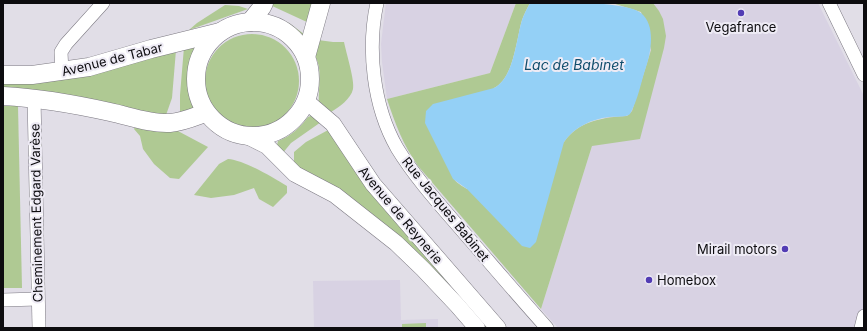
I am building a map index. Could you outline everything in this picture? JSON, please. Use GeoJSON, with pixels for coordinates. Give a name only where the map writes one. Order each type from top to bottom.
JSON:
{"type":"FeatureCollection","features":[{"type":"Feature","properties":{"kind":"main road"},"geometry":{"type":"LineString","coordinates":[[250,22],[264,3]]}},
{"type":"Feature","properties":{"kind":"main road"},"geometry":{"type":"LineString","coordinates":[[306,57],[321,3]]}},
{"type":"Feature","properties":{"kind":"main road"},"geometry":{"type":"LineString","coordinates":[[250,22],[268,24],[287,33],[301,48],[306,57],[310,75],[309,92],[306,101],[297,116],[284,128],[267,135],[249,137],[231,133],[212,121],[198,96],[195,78],[196,69],[202,52],[207,44],[220,32],[235,25],[250,22]]}},
{"type":"Feature","properties":{"kind":"main road","name":"Avenue de Tabar"},"geometry":{"type":"LineString","coordinates":[[3,75],[32,75],[89,67],[151,49],[220,32]]}},
{"type":"Feature","properties":{"kind":"main road"},"geometry":{"type":"LineString","coordinates":[[3,96],[34,98],[73,104],[155,122],[169,123],[185,120],[206,112]]}},
{"type":"Feature","properties":{"kind":"street"},"geometry":{"type":"LineString","coordinates":[[62,72],[61,52],[66,44],[103,3]]}},
{"type":"Feature","properties":{"kind":"street","name":"Rue Jacques Babinet"},"geometry":{"type":"LineString","coordinates":[[378,3],[373,29],[375,75],[382,111],[396,147],[437,202],[547,328]]}},
{"type":"Feature","properties":{"kind":"street"},"geometry":{"type":"LineString","coordinates":[[829,3],[864,75]]}},
{"type":"Feature","properties":{"kind":"street","name":"Cheminement Edgard Varèse"},"geometry":{"type":"LineString","coordinates":[[34,98],[39,328]]}},
{"type":"Feature","properties":{"kind":"street","name":"Avenue de Reynerie"},"geometry":{"type":"LineString","coordinates":[[306,101],[331,122],[373,184],[498,328]]}},
{"type":"Feature","properties":{"kind":"street","name":"Avenue de Reynerie"},"geometry":{"type":"LineString","coordinates":[[249,137],[267,146],[295,174],[335,195],[396,243],[457,304],[477,328]]}},
{"type":"Feature","properties":{"kind":"street"},"geometry":{"type":"LineString","coordinates":[[3,300],[38,299]]}},
{"type":"Feature","properties":{"kind":"street"},"geometry":{"type":"LineString","coordinates":[[860,328],[864,316]]}},
{"type":"Feature","properties":{"kind":"shaded area"},"geometry":{"type":"Polygon","coordinates":[[[386,3],[516,3],[490,73],[387,99],[381,44],[386,3]]]}},
{"type":"Feature","properties":{"kind":"shaded area"},"geometry":{"type":"Polygon","coordinates":[[[653,3],[818,3],[864,96],[864,328],[558,328],[541,309],[592,146],[655,5],[653,3]]]}},
{"type":"Feature","properties":{"kind":"shaded area"},"geometry":{"type":"Polygon","coordinates":[[[400,280],[401,320],[438,319],[438,328],[314,328],[313,281],[400,280]]]}},
{"type":"Feature","properties":{"kind":"green space"},"geometry":{"type":"Polygon","coordinates":[[[271,3],[313,3],[309,23],[270,5],[271,3]]]}},
{"type":"Feature","properties":{"kind":"green space"},"geometry":{"type":"Polygon","coordinates":[[[516,3],[530,3],[522,20],[510,67],[501,83],[494,88],[451,173],[455,181],[467,189],[564,142],[577,129],[584,125],[601,119],[627,116],[632,111],[651,50],[641,12],[612,3],[653,3],[663,19],[666,36],[640,139],[592,146],[541,309],[418,166],[400,134],[387,99],[490,73],[516,3]]]}},
{"type":"Feature","properties":{"kind":"green space"},"geometry":{"type":"Polygon","coordinates":[[[225,5],[239,6],[248,9],[189,30],[197,23],[225,5]]]}},
{"type":"Feature","properties":{"kind":"green space"},"geometry":{"type":"Polygon","coordinates":[[[266,14],[289,23],[304,34],[300,38],[286,26],[265,16],[266,14]]]}},
{"type":"Feature","properties":{"kind":"green space"},"geometry":{"type":"Polygon","coordinates":[[[252,34],[270,38],[285,48],[295,63],[299,81],[295,99],[285,114],[270,124],[252,128],[234,124],[219,114],[209,99],[205,81],[209,63],[219,48],[234,38],[252,34]]]}},
{"type":"Feature","properties":{"kind":"green space"},"geometry":{"type":"Polygon","coordinates":[[[318,40],[344,42],[352,73],[352,93],[338,108],[331,112],[319,103],[320,73],[315,56],[318,40]]]}},
{"type":"Feature","properties":{"kind":"green space"},"geometry":{"type":"Polygon","coordinates":[[[197,45],[190,65],[188,78],[191,96],[196,108],[182,114],[180,111],[180,95],[184,47],[197,45]]]}},
{"type":"Feature","properties":{"kind":"green space"},"geometry":{"type":"Polygon","coordinates":[[[176,50],[172,98],[166,115],[155,116],[3,91],[3,81],[176,50]]]}},
{"type":"Feature","properties":{"kind":"green space"},"geometry":{"type":"Polygon","coordinates":[[[3,106],[18,106],[22,288],[3,288],[3,106]]]}},
{"type":"Feature","properties":{"kind":"green space"},"geometry":{"type":"Polygon","coordinates":[[[313,115],[321,122],[291,143],[282,154],[277,145],[278,141],[291,134],[308,117],[313,115]]]}},
{"type":"Feature","properties":{"kind":"green space"},"geometry":{"type":"Polygon","coordinates":[[[136,124],[176,130],[208,147],[179,179],[170,178],[154,164],[143,149],[140,136],[134,129],[136,124]]]}},
{"type":"Feature","properties":{"kind":"green space"},"geometry":{"type":"Polygon","coordinates":[[[330,129],[492,328],[480,328],[467,312],[292,165],[294,162],[294,152],[306,142],[330,129]]]}},
{"type":"Feature","properties":{"kind":"green space"},"geometry":{"type":"Polygon","coordinates":[[[228,159],[242,162],[274,178],[287,186],[287,193],[273,207],[259,199],[254,188],[234,195],[211,198],[194,195],[219,164],[228,159]]]}},
{"type":"Feature","properties":{"kind":"green space"},"geometry":{"type":"Polygon","coordinates":[[[426,323],[426,328],[402,328],[402,324],[426,323]]]}},
{"type":"Feature","properties":{"kind":"water","name":"Lac de Babinet"},"geometry":{"type":"Polygon","coordinates":[[[530,3],[605,4],[632,9],[641,13],[646,18],[649,24],[651,46],[637,97],[630,114],[603,118],[590,122],[578,128],[564,142],[536,242],[530,248],[522,246],[467,189],[453,179],[425,123],[426,111],[433,104],[494,88],[501,83],[510,67],[522,20],[530,3]]]}},
{"type":"Feature","properties":{"kind":"place","name":"Vegafrance"},"geometry":{"type":"Point","coordinates":[741,13]}},
{"type":"Feature","properties":{"kind":"place","name":"Mirail motors"},"geometry":{"type":"Point","coordinates":[785,249]}},
{"type":"Feature","properties":{"kind":"place","name":"Homebox"},"geometry":{"type":"Point","coordinates":[649,280]}}]}
